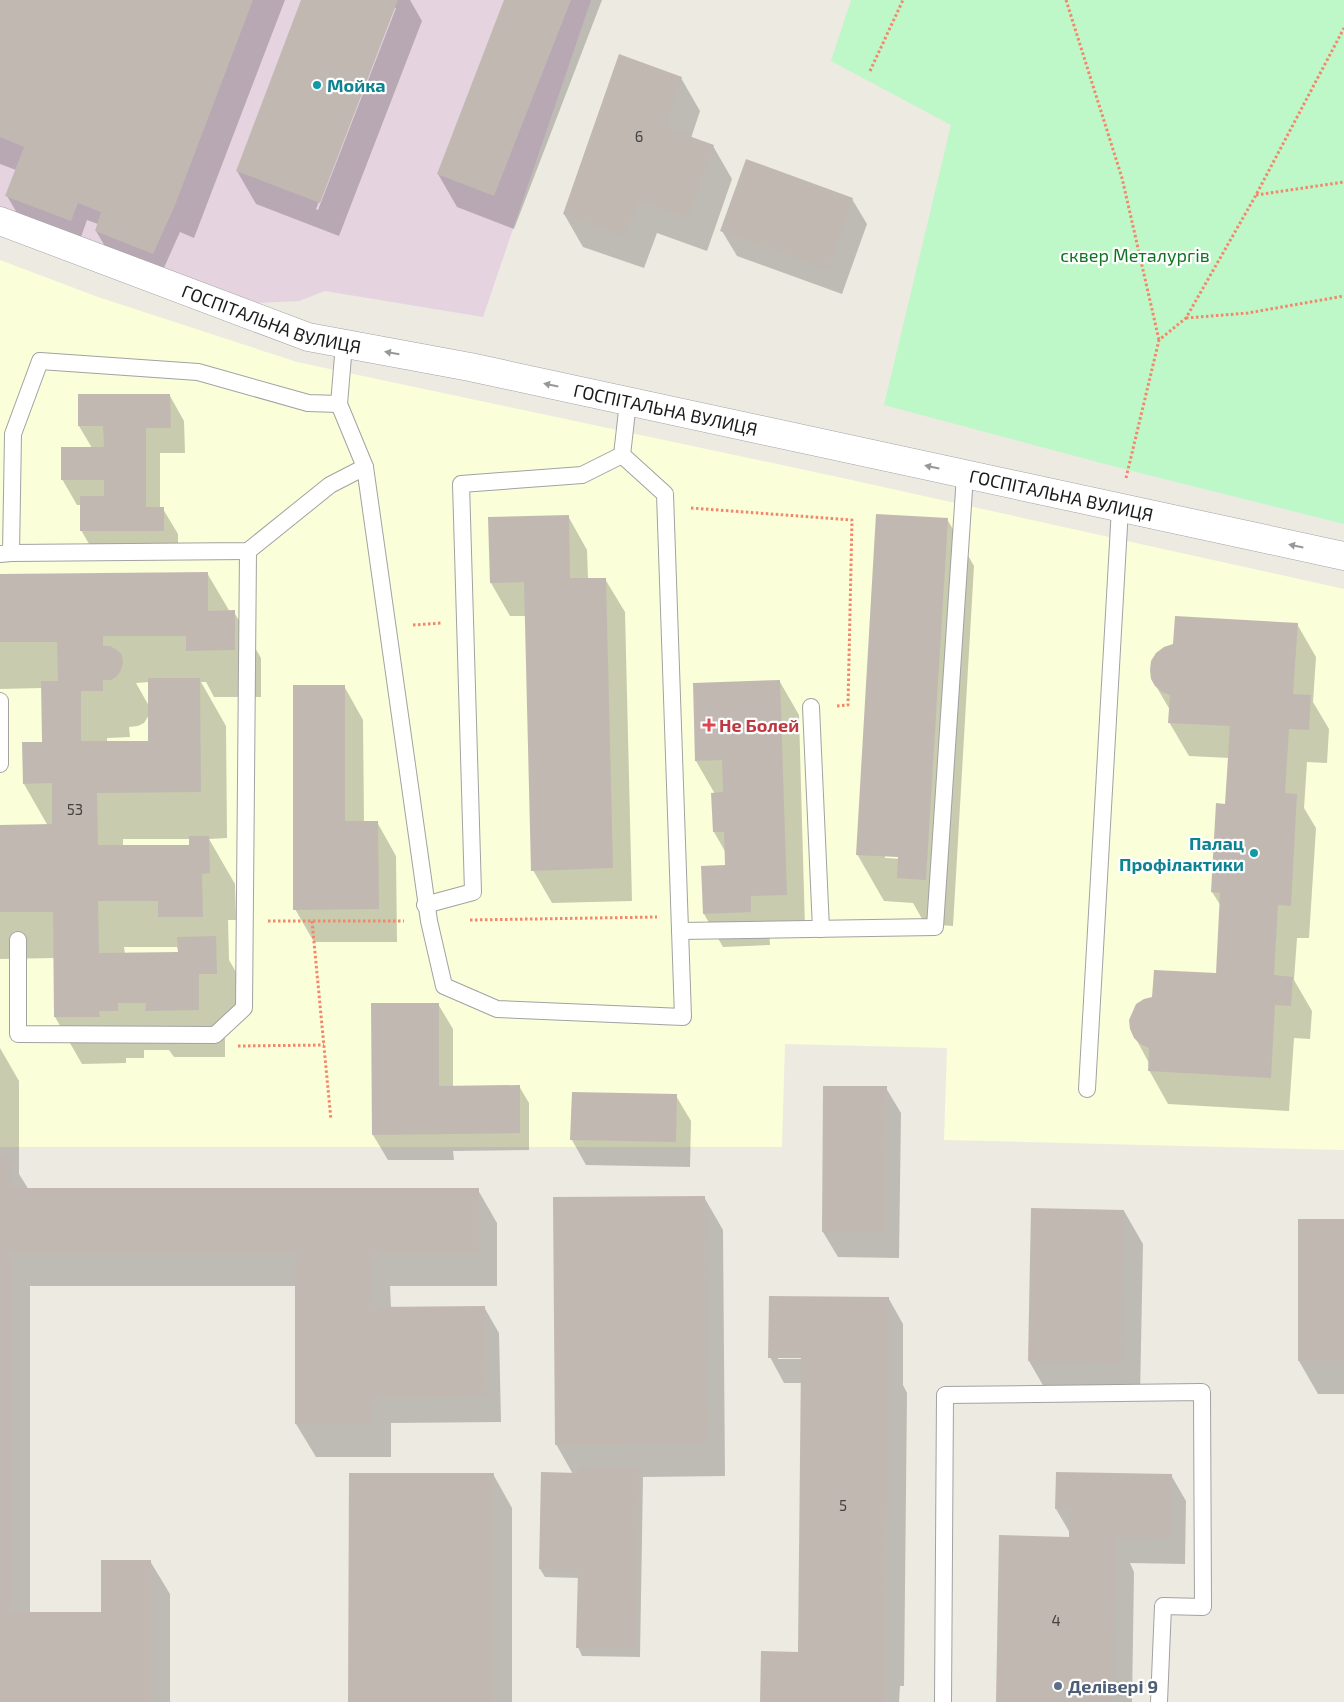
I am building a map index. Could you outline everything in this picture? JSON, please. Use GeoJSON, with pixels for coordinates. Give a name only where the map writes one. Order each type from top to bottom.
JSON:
{"type":"FeatureCollection","features":[{"type":"Feature","properties":{"kind":"street","name":"ГОСПІТАЛЬНА ВУЛИЦЯ"},"geometry":{"type":"LineString","coordinates":[[0,220],[308,337],[470,367],[1344,556]]}},
{"type":"Feature","properties":{"kind":"lane"},"geometry":{"type":"LineString","coordinates":[[344,344],[339,404],[365,467],[425,905],[444,986],[497,1009],[683,1017],[665,494],[622,455]]}},
{"type":"Feature","properties":{"kind":"lane"},"geometry":{"type":"LineString","coordinates":[[339,404],[308,403],[198,372],[40,361],[13,434],[5,554],[248,551],[330,485],[365,467]]}},
{"type":"Feature","properties":{"kind":"lane"},"geometry":{"type":"LineString","coordinates":[[622,455],[628,402]]}},
{"type":"Feature","properties":{"kind":"lane"},"geometry":{"type":"LineString","coordinates":[[425,905],[473,892],[462,484],[582,474],[622,455]]}},
{"type":"Feature","properties":{"kind":"lane"},"geometry":{"type":"LineString","coordinates":[[680,931],[935,927],[965,475]]}},
{"type":"Feature","properties":{"kind":"lane"},"geometry":{"type":"LineString","coordinates":[[1087,1089],[1120,508]]}},
{"type":"Feature","properties":{"kind":"lane"},"geometry":{"type":"LineString","coordinates":[[18,940],[18,1034],[215,1035],[244,1008],[248,551]]}},
{"type":"Feature","properties":{"kind":"lane"},"geometry":{"type":"LineString","coordinates":[[0,701],[0,764]]}},
{"type":"Feature","properties":{"kind":"lane"},"geometry":{"type":"LineString","coordinates":[[811,707],[821,929]]}},
{"type":"Feature","properties":{"kind":"lane"},"geometry":{"type":"LineString","coordinates":[[942,1702],[945,1395],[1202,1392],[1203,1607],[1163,1606],[1159,1702]]}},
{"type":"Feature","properties":{"kind":"path"},"geometry":{"type":"LineString","coordinates":[[870,71],[904,0]]}},
{"type":"Feature","properties":{"kind":"path"},"geometry":{"type":"LineString","coordinates":[[1066,0],[1122,178],[1159,340],[1126,479]]}},
{"type":"Feature","properties":{"kind":"path"},"geometry":{"type":"LineString","coordinates":[[1159,340],[1186,318],[1256,195],[1344,28]]}},
{"type":"Feature","properties":{"kind":"path"},"geometry":{"type":"LineString","coordinates":[[1256,195],[1344,182]]}},
{"type":"Feature","properties":{"kind":"path"},"geometry":{"type":"LineString","coordinates":[[1186,318],[1248,313],[1344,296]]}},
{"type":"Feature","properties":{"kind":"path"},"geometry":{"type":"LineString","coordinates":[[665,506],[852,520],[848,705],[811,707]]}},
{"type":"Feature","properties":{"kind":"path"},"geometry":{"type":"LineString","coordinates":[[312,921],[331,1120]]}},
{"type":"Feature","properties":{"kind":"path"},"geometry":{"type":"LineString","coordinates":[[215,1035],[240,1047],[324,1045]]}},
{"type":"Feature","properties":{"kind":"shaded area"},"geometry":{"type":"Polygon","coordinates":[[[0,0],[591,0],[483,317],[325,291],[299,301],[258,303],[0,213],[0,0]]]}},
{"type":"Feature","properties":{"kind":"shaded area"},"geometry":{"type":"Polygon","coordinates":[[[0,260],[98,297],[297,362],[838,477],[1344,589],[1344,1150],[944,1140],[947,1048],[785,1044],[782,1147],[0,1147],[0,260]]]}},
{"type":"Feature","properties":{"kind":"green space","name":"сквер Металургів"},"geometry":{"type":"Polygon","coordinates":[[[851,0],[1344,0],[1344,524],[1124,469],[884,405],[951,125],[831,61],[851,0]]]}},
{"type":"Feature","properties":{"kind":"building"},"geometry":{"type":"Polygon","coordinates":[[[0,0],[253,0],[175,205],[153,254],[95,231],[101,212],[78,203],[71,221],[5,196],[24,147],[0,137],[0,0]]]}},
{"type":"Feature","properties":{"kind":"building","name":"Мойка"},"geometry":{"type":"Polygon","coordinates":[[[301,0],[398,0],[320,203],[236,171],[301,0]]]}},
{"type":"Feature","properties":{"kind":"building"},"geometry":{"type":"Polygon","coordinates":[[[504,0],[571,0],[494,196],[437,174],[504,0]]]}},
{"type":"Feature","properties":{"kind":"building"},"geometry":{"type":"Polygon","coordinates":[[[619,54],[682,77],[664,127],[714,145],[688,218],[638,201],[625,236],[563,214],[619,54]]]}},
{"type":"Feature","properties":{"kind":"building"},"geometry":{"type":"Polygon","coordinates":[[[746,159],[853,198],[828,269],[720,231],[746,159]]]}},
{"type":"Feature","properties":{"kind":"building"},"geometry":{"type":"Polygon","coordinates":[[[78,394],[170,394],[171,428],[146,428],[146,507],[164,507],[164,531],[80,531],[80,496],[104,496],[104,480],[61,480],[61,447],[104,447],[103,426],[78,426],[78,394]]]}},
{"type":"Feature","properties":{"kind":"building"},"geometry":{"type":"Polygon","coordinates":[[[876,514],[948,518],[926,880],[897,878],[898,857],[856,855],[876,514]]]}},
{"type":"Feature","properties":{"kind":"building"},"geometry":{"type":"Polygon","coordinates":[[[569,515],[570,578],[606,578],[613,868],[531,871],[524,582],[490,583],[488,517],[569,515]]]}},
{"type":"Feature","properties":{"kind":"building"},"geometry":{"type":"Polygon","coordinates":[[[208,572],[208,611],[235,610],[235,650],[186,651],[186,636],[103,636],[103,646],[110,646],[117,650],[122,655],[123,663],[117,676],[111,680],[103,680],[103,691],[81,691],[81,741],[148,741],[148,678],[200,678],[201,792],[97,793],[98,845],[189,845],[189,836],[209,836],[210,873],[202,874],[203,917],[158,917],[158,901],[98,901],[99,953],[178,952],[177,937],[216,936],[217,974],[199,974],[199,1010],[145,1011],[146,1003],[118,1003],[118,1011],[99,1011],[100,1017],[54,1017],[53,912],[0,912],[0,825],[52,824],[52,783],[23,784],[22,742],[42,742],[41,681],[58,681],[57,642],[0,642],[0,574],[208,572]]]}},
{"type":"Feature","properties":{"kind":"building","name":"Палац Профілактики"},"geometry":{"type":"Polygon","coordinates":[[[1175,616],[1298,623],[1293,694],[1311,695],[1309,730],[1289,729],[1285,793],[1297,794],[1291,906],[1278,905],[1274,975],[1293,977],[1291,1006],[1275,1005],[1271,1078],[1148,1071],[1149,1048],[1140,1044],[1134,1038],[1130,1029],[1129,1020],[1136,1004],[1152,997],[1154,970],[1216,973],[1220,893],[1211,892],[1216,803],[1225,804],[1230,726],[1168,723],[1170,695],[1162,692],[1155,686],[1151,679],[1150,670],[1151,661],[1156,653],[1164,647],[1173,644],[1175,616]]]}},
{"type":"Feature","properties":{"kind":"building"},"geometry":{"type":"Polygon","coordinates":[[[780,680],[787,895],[751,896],[751,912],[703,914],[701,866],[725,865],[724,832],[713,832],[711,793],[723,792],[722,760],[695,761],[693,683],[780,680]]]}},
{"type":"Feature","properties":{"kind":"building"},"geometry":{"type":"Polygon","coordinates":[[[293,685],[345,685],[345,821],[378,821],[379,909],[293,910],[293,685]]]}},
{"type":"Feature","properties":{"kind":"building"},"geometry":{"type":"Polygon","coordinates":[[[371,1003],[439,1003],[439,1086],[520,1085],[520,1133],[372,1135],[371,1003]]]}},
{"type":"Feature","properties":{"kind":"building"},"geometry":{"type":"Polygon","coordinates":[[[823,1086],[887,1086],[885,1233],[822,1232],[823,1086]]]}},
{"type":"Feature","properties":{"kind":"building"},"geometry":{"type":"Polygon","coordinates":[[[572,1092],[677,1094],[676,1142],[570,1140],[572,1092]]]}},
{"type":"Feature","properties":{"kind":"building"},"geometry":{"type":"Polygon","coordinates":[[[0,1155],[10,1155],[10,1188],[479,1188],[479,1253],[372,1253],[372,1307],[485,1306],[487,1396],[373,1398],[372,1424],[295,1424],[295,1253],[11,1253],[11,1612],[101,1612],[101,1560],[151,1560],[151,1702],[0,1702],[0,1155]]]}},
{"type":"Feature","properties":{"kind":"building"},"geometry":{"type":"Polygon","coordinates":[[[705,1196],[707,1444],[555,1445],[553,1197],[705,1196]]]}},
{"type":"Feature","properties":{"kind":"building"},"geometry":{"type":"Polygon","coordinates":[[[1031,1208],[1124,1210],[1121,1363],[1028,1361],[1031,1208]]]}},
{"type":"Feature","properties":{"kind":"building"},"geometry":{"type":"Polygon","coordinates":[[[1298,1219],[1344,1219],[1344,1361],[1298,1361],[1298,1219]]]}},
{"type":"Feature","properties":{"kind":"building"},"geometry":{"type":"Polygon","coordinates":[[[769,1296],[889,1297],[885,1702],[760,1702],[761,1651],[798,1652],[801,1358],[768,1358],[769,1296]]]}},
{"type":"Feature","properties":{"kind":"building"},"geometry":{"type":"Polygon","coordinates":[[[580,1467],[639,1468],[636,1649],[576,1648],[578,1570],[539,1569],[541,1472],[579,1473],[580,1467]]]}},
{"type":"Feature","properties":{"kind":"building"},"geometry":{"type":"Polygon","coordinates":[[[1056,1472],[1172,1474],[1171,1539],[1116,1537],[1113,1702],[996,1702],[999,1535],[1069,1537],[1069,1509],[1055,1509],[1056,1472]]]}},
{"type":"Feature","properties":{"kind":"building"},"geometry":{"type":"Polygon","coordinates":[[[349,1473],[494,1473],[493,1702],[348,1702],[349,1473]]]}},
{"type":"Feature","properties":{"kind":"place","name":"Мойка"},"geometry":{"type":"Point","coordinates":[317,85]}},
{"type":"Feature","properties":{"kind":"place","name":"Не Болей"},"geometry":{"type":"Point","coordinates":[709,725]}},
{"type":"Feature","properties":{"kind":"place","name":"Палац Профілактики"},"geometry":{"type":"Point","coordinates":[1254,853]}},
{"type":"Feature","properties":{"kind":"place","name":"Делівері 9"},"geometry":{"type":"Point","coordinates":[1058,1686]}}]}
